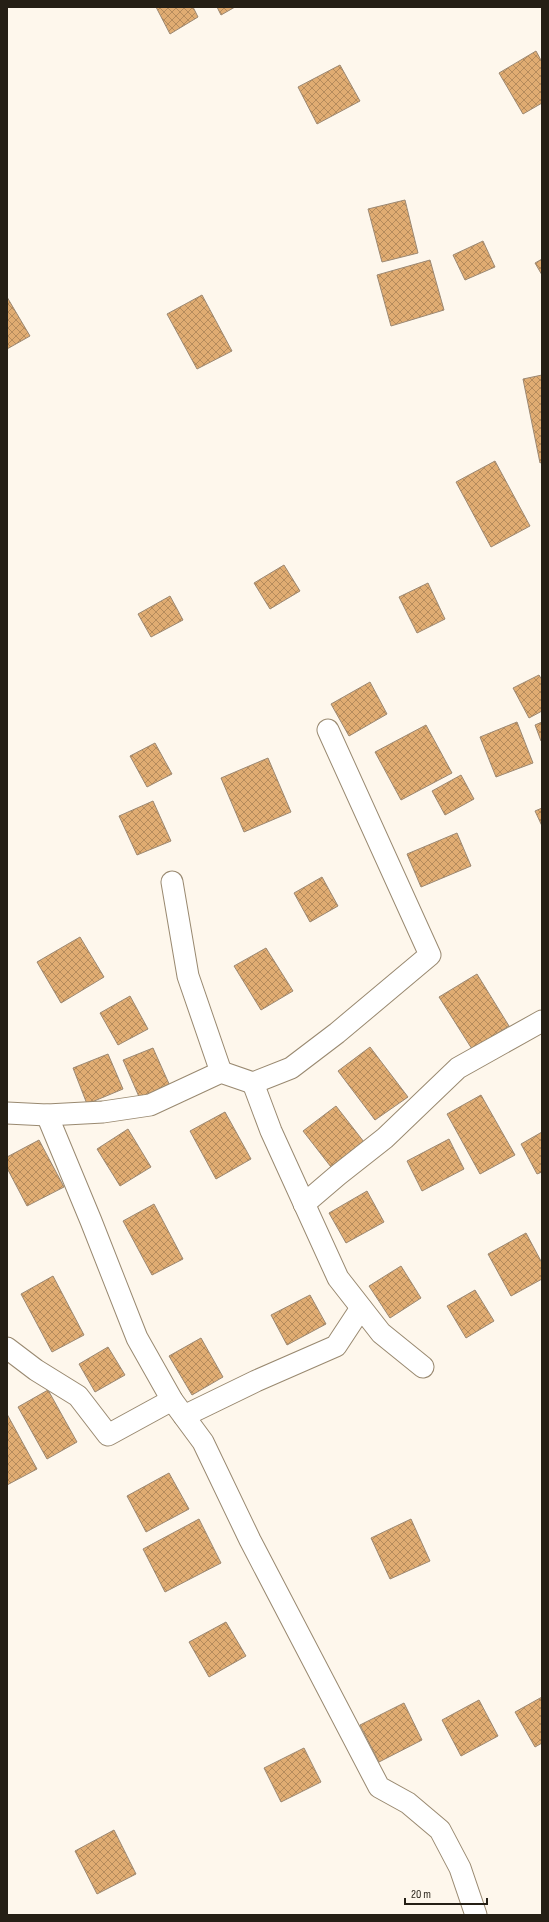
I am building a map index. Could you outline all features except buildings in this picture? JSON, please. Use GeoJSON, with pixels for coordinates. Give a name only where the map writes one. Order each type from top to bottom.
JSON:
{"type":"FeatureCollection","features":[{"type":"Feature","properties":{"kind":"street"},"geometry":{"type":"LineString","coordinates":[[7,1113],[47,1115],[103,1112],[150,1105],[221,1072],[253,1084],[292,1068],[337,1033],[430,955],[328,730]]}},
{"type":"Feature","properties":{"kind":"street"},"geometry":{"type":"LineString","coordinates":[[172,882],[188,976],[221,1072]]}},
{"type":"Feature","properties":{"kind":"street"},"geometry":{"type":"LineString","coordinates":[[304,1204],[385,1138],[458,1068],[542,1021]]}},
{"type":"Feature","properties":{"kind":"street"},"geometry":{"type":"LineString","coordinates":[[253,1084],[271,1131],[338,1278],[381,1333],[423,1367]]}},
{"type":"Feature","properties":{"kind":"street"},"geometry":{"type":"LineString","coordinates":[[47,1115],[92,1221],[137,1338],[178,1408],[203,1442],[250,1540],[379,1787],[408,1803],[440,1830],[460,1868],[476,1915]]}},
{"type":"Feature","properties":{"kind":"street"},"geometry":{"type":"LineString","coordinates":[[7,1348],[36,1370],[78,1396],[108,1435],[178,1408],[256,1381],[336,1346],[361,1308]]}}]}
